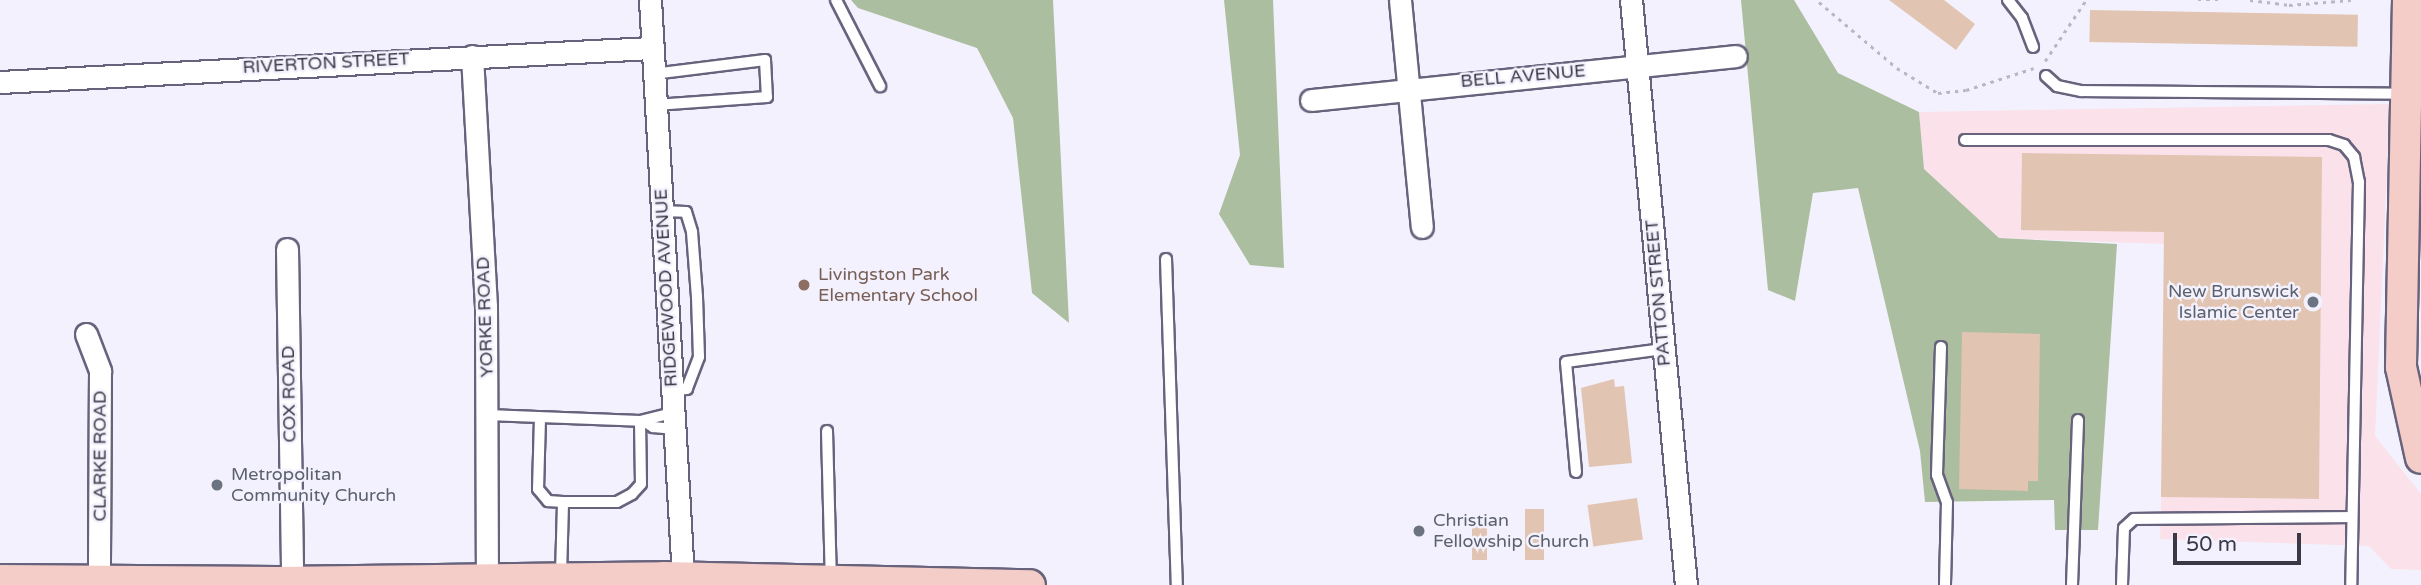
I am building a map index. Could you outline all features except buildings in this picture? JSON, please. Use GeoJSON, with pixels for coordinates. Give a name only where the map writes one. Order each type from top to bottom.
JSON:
{"type":"FeatureCollection","features":[{"type":"Feature","properties":{"kind":"main road"},"geometry":{"type":"LineString","coordinates":[[2408,0],[2414,58],[2407,94],[2412,274],[2401,367],[2420,448]]}},
{"type":"Feature","properties":{"kind":"main road"},"geometry":{"type":"LineString","coordinates":[[0,580],[49,583],[487,582],[561,578],[648,581],[683,577],[1030,585]]}},
{"type":"Feature","properties":{"kind":"street","name":"RIDGEWOOD AVENUE"},"geometry":{"type":"LineString","coordinates":[[650,0],[683,577]]}},
{"type":"Feature","properties":{"kind":"street"},"geometry":{"type":"LineString","coordinates":[[1400,0],[1422,227]]}},
{"type":"Feature","properties":{"kind":"street","name":"PATTON STREET"},"geometry":{"type":"LineString","coordinates":[[1632,0],[1686,585]]}},
{"type":"Feature","properties":{"kind":"street","name":"RIVERTON STREET"},"geometry":{"type":"LineString","coordinates":[[0,82],[652,48]]}},
{"type":"Feature","properties":{"kind":"street","name":"YORKE ROAD"},"geometry":{"type":"LineString","coordinates":[[472,56],[487,415],[487,582]]}},
{"type":"Feature","properties":{"kind":"street","name":"BELL AVENUE"},"geometry":{"type":"LineString","coordinates":[[1311,100],[1737,56]]}},
{"type":"Feature","properties":{"kind":"street","name":"COX ROAD"},"geometry":{"type":"LineString","coordinates":[[287,249],[292,582]]}},
{"type":"Feature","properties":{"kind":"street","name":"CLARKE ROAD"},"geometry":{"type":"LineString","coordinates":[[86,334],[100,371],[99,581]]}},
{"type":"Feature","properties":{"kind":"lane"},"geometry":{"type":"LineString","coordinates":[[836,0],[880,86]]}},
{"type":"Feature","properties":{"kind":"lane"},"geometry":{"type":"LineString","coordinates":[[2008,0],[2022,18],[2033,47]]}},
{"type":"Feature","properties":{"kind":"lane"},"geometry":{"type":"LineString","coordinates":[[653,74],[765,60],[767,97],[655,105]]}},
{"type":"Feature","properties":{"kind":"lane"},"geometry":{"type":"LineString","coordinates":[[2046,76],[2057,86],[2081,91],[2407,94]]}},
{"type":"Feature","properties":{"kind":"lane"},"geometry":{"type":"LineString","coordinates":[[1965,140],[2329,140],[2344,145],[2354,157],[2359,182],[2351,585]]}},
{"type":"Feature","properties":{"kind":"lane"},"geometry":{"type":"LineString","coordinates":[[661,211],[687,212],[692,232],[697,297],[699,357],[687,388],[672,390]]}},
{"type":"Feature","properties":{"kind":"lane"},"geometry":{"type":"LineString","coordinates":[[1166,259],[1177,585]]}},
{"type":"Feature","properties":{"kind":"lane"},"geometry":{"type":"LineString","coordinates":[[1941,346],[1937,475],[1947,502],[1945,585]]}},
{"type":"Feature","properties":{"kind":"lane"},"geometry":{"type":"LineString","coordinates":[[1576,472],[1566,362],[1663,349]]}},
{"type":"Feature","properties":{"kind":"lane"},"geometry":{"type":"LineString","coordinates":[[487,415],[674,421]]}},
{"type":"Feature","properties":{"kind":"lane"},"geometry":{"type":"LineString","coordinates":[[540,418],[538,489],[548,501],[563,502],[617,502],[641,484],[642,421]]}},
{"type":"Feature","properties":{"kind":"lane"},"geometry":{"type":"LineString","coordinates":[[2072,585],[2078,420]]}},
{"type":"Feature","properties":{"kind":"lane"},"geometry":{"type":"LineString","coordinates":[[642,421],[653,427],[674,421]]}},
{"type":"Feature","properties":{"kind":"lane"},"geometry":{"type":"LineString","coordinates":[[827,430],[831,582]]}},
{"type":"Feature","properties":{"kind":"lane"},"geometry":{"type":"LineString","coordinates":[[561,578],[563,502]]}},
{"type":"Feature","properties":{"kind":"lane"},"geometry":{"type":"LineString","coordinates":[[2122,585],[2124,528],[2134,519],[2351,517]]}},
{"type":"Feature","properties":{"kind":"path"},"geometry":{"type":"LineString","coordinates":[[1819,2],[1897,68],[1938,93],[1966,90],[2039,65],[2086,0]]}},
{"type":"Feature","properties":{"kind":"path"},"geometry":{"type":"LineString","coordinates":[[2198,0],[2223,0]]}},
{"type":"Feature","properties":{"kind":"path"},"geometry":{"type":"LineString","coordinates":[[2249,0],[2289,5],[2351,0]]}},
{"type":"Feature","properties":{"kind":"path"},"geometry":{"type":"LineString","coordinates":[[2039,65],[2046,76]]}},
{"type":"Feature","properties":{"kind":"shaded area"},"geometry":{"type":"Polygon","coordinates":[[[2390,104],[2375,436],[2421,494],[2421,570],[2391,569],[2369,546],[2160,539],[2169,244],[1999,238],[1924,169],[1919,112],[2390,104]]]}},
{"type":"Feature","properties":{"kind":"green space"},"geometry":{"type":"Polygon","coordinates":[[[851,0],[1053,0],[1069,323],[1032,293],[1013,118],[977,48],[858,8],[851,0]]]}},
{"type":"Feature","properties":{"kind":"green space"},"geometry":{"type":"Polygon","coordinates":[[[1224,0],[1273,0],[1284,268],[1250,265],[1219,214],[1240,155],[1224,0]]]}},
{"type":"Feature","properties":{"kind":"green space"},"geometry":{"type":"Polygon","coordinates":[[[1741,0],[1794,0],[1838,73],[1919,112],[1924,169],[1999,238],[2117,244],[2098,530],[2055,530],[2054,500],[1925,502],[1920,451],[1858,188],[1813,193],[1795,301],[1768,290],[1741,0]]]}},
{"type":"Feature","properties":{"kind":"place","name":"Livingston Park Elementary School"},"geometry":{"type":"Point","coordinates":[804,285]}},
{"type":"Feature","properties":{"kind":"place","name":"New Brunswick Islamic Center"},"geometry":{"type":"Point","coordinates":[2313,302]}},
{"type":"Feature","properties":{"kind":"place","name":"Metropolitan Community Church"},"geometry":{"type":"Point","coordinates":[217,485]}},
{"type":"Feature","properties":{"kind":"place","name":"Christian Fellowship Church"},"geometry":{"type":"Point","coordinates":[1419,531]}}]}
